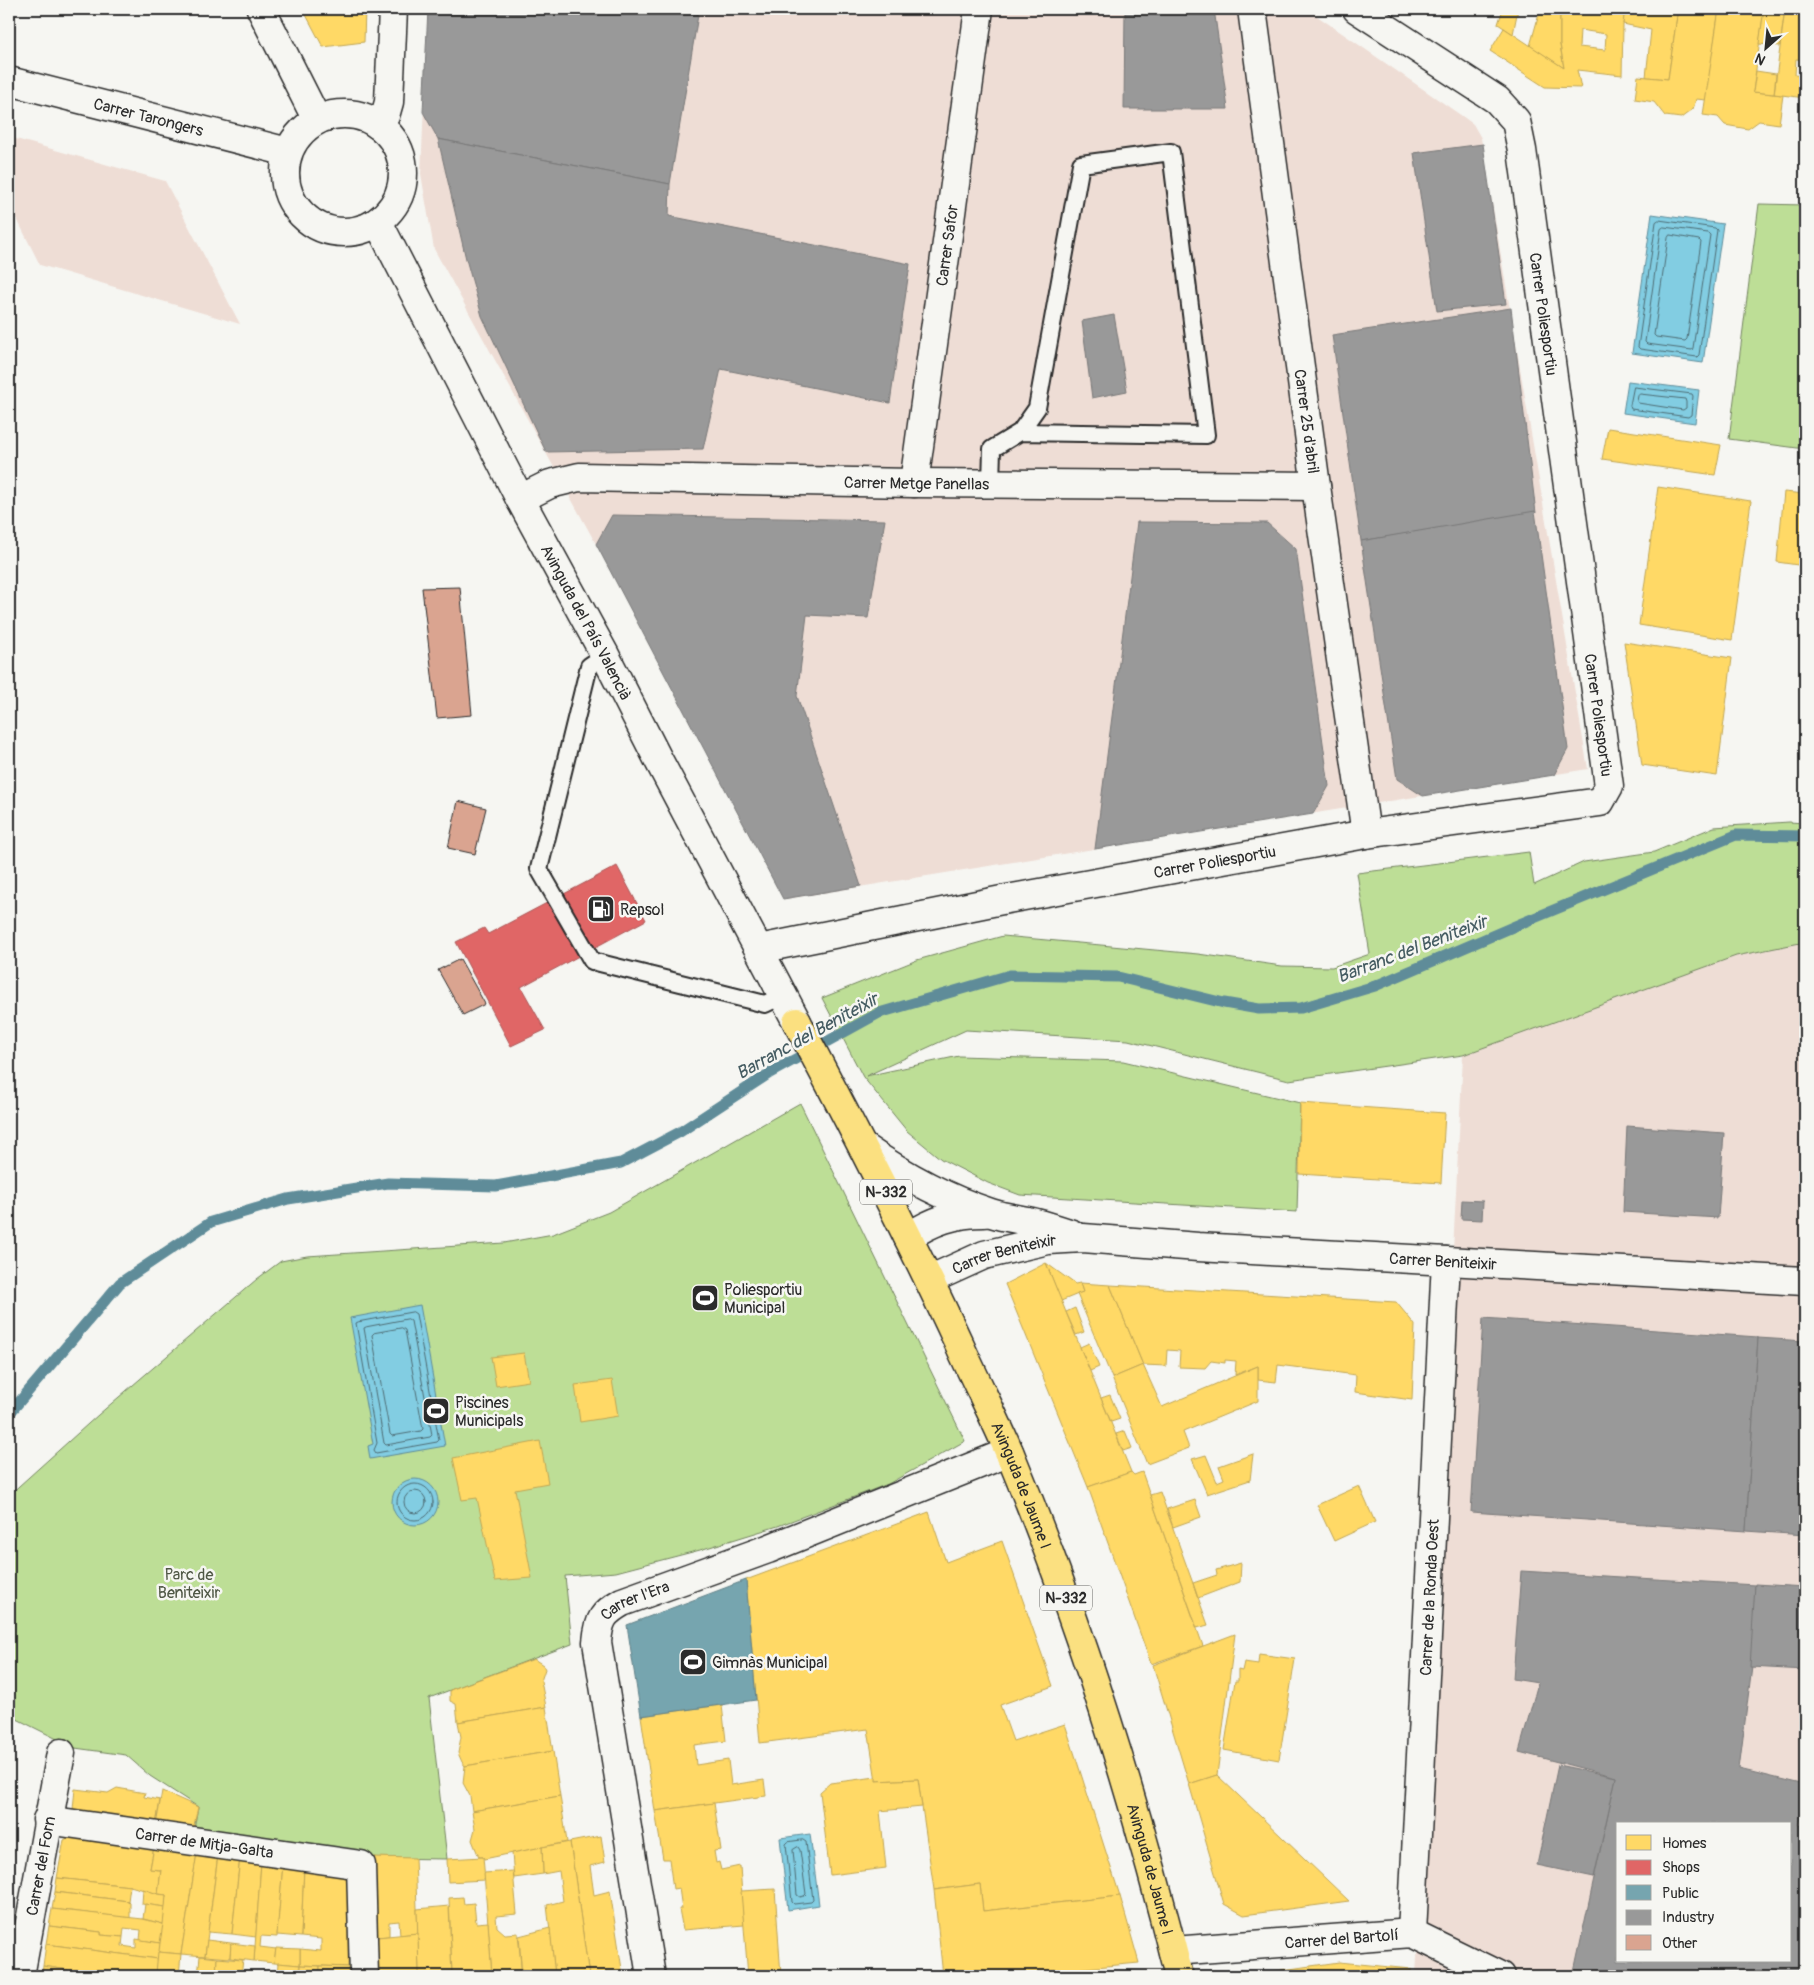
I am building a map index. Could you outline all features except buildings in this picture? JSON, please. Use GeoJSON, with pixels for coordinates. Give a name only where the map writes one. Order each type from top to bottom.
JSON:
{"type":"FeatureCollection","features":[{"type":"Feature","properties":{"kind":"highway","name":"Avinguda de Jaume I"},"geometry":{"type":"LineString","coordinates":[[798,1022],[908,1237],[1009,1452],[1053,1562],[1124,1773],[1176,1964]]}},
{"type":"Feature","properties":{"kind":"street"},"geometry":{"type":"LineString","coordinates":[[261,9],[318,120]]}},
{"type":"Feature","properties":{"kind":"street"},"geometry":{"type":"LineString","coordinates":[[378,125],[385,116],[389,102],[393,9]]}},
{"type":"Feature","properties":{"kind":"street","name":"Carrer Safor"},"geometry":{"type":"LineString","coordinates":[[914,483],[980,9]]}},
{"type":"Feature","properties":{"kind":"street","name":"Carrer 25 d'abril"},"geometry":{"type":"LineString","coordinates":[[1252,9],[1316,486],[1366,834]]}},
{"type":"Feature","properties":{"kind":"street","name":"Carrer Poliesportiu"},"geometry":{"type":"LineString","coordinates":[[758,949],[1007,899],[1366,834],[1600,802],[1609,786],[1516,122],[1497,100],[1357,9]]}},
{"type":"Feature","properties":{"kind":"street","name":"Carrer Tarongers"},"geometry":{"type":"LineString","coordinates":[[9,81],[288,152]]}},
{"type":"Feature","properties":{"kind":"street"},"geometry":{"type":"LineString","coordinates":[[332,114],[348,114],[364,118],[378,125],[390,136],[399,150],[403,175],[397,199],[388,213],[378,222],[367,228],[345,232],[322,228],[312,223],[295,207],[286,188],[284,170],[288,152],[297,136],[318,120],[332,114]]}},
{"type":"Feature","properties":{"kind":"street","name":"Avinguda del País Valencià"},"geometry":{"type":"LineString","coordinates":[[378,222],[520,499],[605,655],[798,1022]]}},
{"type":"Feature","properties":{"kind":"street","name":"Carrer Metge Panellas"},"geometry":{"type":"LineString","coordinates":[[520,499],[550,484],[579,477],[914,483],[1316,486]]}},
{"type":"Feature","properties":{"kind":"street","name":"Carrer Beniteixir"},"geometry":{"type":"LineString","coordinates":[[863,1147],[894,1169],[964,1204],[993,1214],[1039,1223],[1083,1238]]}},
{"type":"Feature","properties":{"kind":"street","name":"Carrer Beniteixir"},"geometry":{"type":"LineString","coordinates":[[908,1237],[925,1226],[945,1217],[972,1213],[993,1214]]}},
{"type":"Feature","properties":{"kind":"street","name":"Carrer Beniteixir"},"geometry":{"type":"LineString","coordinates":[[929,1280],[984,1255],[1048,1240],[1083,1238],[1805,1281]]}},
{"type":"Feature","properties":{"kind":"street","name":"Carrer de la Ronda Oest"},"geometry":{"type":"LineString","coordinates":[[1412,1933],[1446,1261]]}},
{"type":"Feature","properties":{"kind":"street","name":"Carrer l'Era"},"geometry":{"type":"LineString","coordinates":[[651,1976],[597,1642],[598,1630],[604,1614],[622,1602],[768,1549],[1009,1452]]}},
{"type":"Feature","properties":{"kind":"street","name":"Carrer del Forn"},"geometry":{"type":"LineString","coordinates":[[20,1976],[61,1753]]}},
{"type":"Feature","properties":{"kind":"street","name":"Carrer de Mitja-Galta"},"geometry":{"type":"LineString","coordinates":[[48,1820],[361,1865],[364,1976]]}},
{"type":"Feature","properties":{"kind":"street","name":"Carrer del Bartolí"},"geometry":{"type":"LineString","coordinates":[[1176,1964],[1412,1933],[1500,1976]]}},
{"type":"Feature","properties":{"kind":"lane"},"geometry":{"type":"LineString","coordinates":[[991,483],[992,449],[1020,432],[1037,408],[1081,164],[1171,152],[1206,435],[1020,432]]}},
{"type":"Feature","properties":{"kind":"lane"},"geometry":{"type":"LineString","coordinates":[[605,655],[589,666],[539,869],[592,961],[765,1004],[784,995]]}},
{"type":"Feature","properties":{"kind":"shaded area"},"geometry":{"type":"Polygon","coordinates":[[[428,9],[1307,9],[1473,124],[1481,138],[1588,769],[785,899],[596,544],[434,249],[421,174],[428,9]]]}},
{"type":"Feature","properties":{"kind":"shaded area"},"geometry":{"type":"Polygon","coordinates":[[[9,137],[165,181],[240,324],[40,265],[9,203],[9,137]]]}},
{"type":"Feature","properties":{"kind":"shaded area"},"geometry":{"type":"Polygon","coordinates":[[[1805,942],[1805,1976],[1416,1976],[1463,1055],[1736,956],[1805,942]]]}},
{"type":"Feature","properties":{"kind":"green space"},"geometry":{"type":"Polygon","coordinates":[[[1759,204],[1805,205],[1805,449],[1729,439],[1759,204]]]}},
{"type":"Feature","properties":{"kind":"green space"},"geometry":{"type":"Polygon","coordinates":[[[1789,822],[1805,823],[1805,942],[1736,956],[1463,1055],[1289,1080],[1128,1040],[966,1030],[866,1076],[959,1056],[1123,1061],[1300,1103],[1297,1212],[1020,1195],[988,1183],[941,1159],[907,1131],[863,1077],[822,998],[917,960],[1003,936],[1198,954],[1282,966],[1332,967],[1370,954],[1357,873],[1529,852],[1534,885],[1584,862],[1654,852],[1714,827],[1789,822]]]}},
{"type":"Feature","properties":{"kind":"green space","name":"Parc de Beniteixir"},"geometry":{"type":"Polygon","coordinates":[[[800,1103],[965,1441],[888,1484],[778,1526],[700,1550],[616,1572],[565,1576],[572,1644],[429,1698],[447,1859],[375,1858],[194,1829],[198,1807],[150,1776],[126,1755],[75,1748],[9,1715],[9,1495],[98,1415],[257,1279],[281,1261],[307,1256],[504,1243],[553,1234],[609,1212],[800,1103]]]}},
{"type":"Feature","properties":{"kind":"water"},"geometry":{"type":"Polygon","coordinates":[[[1652,214],[1723,224],[1703,363],[1632,353],[1652,214]]]}},
{"type":"Feature","properties":{"kind":"water"},"geometry":{"type":"Polygon","coordinates":[[[1628,381],[1699,390],[1695,423],[1623,413],[1628,381]]]}},
{"type":"Feature","properties":{"kind":"water"},"geometry":{"type":"Polygon","coordinates":[[[420,1305],[445,1446],[370,1459],[368,1446],[373,1444],[350,1318],[420,1305]]]}},
{"type":"Feature","properties":{"kind":"water"},"geometry":{"type":"Polygon","coordinates":[[[415,1479],[428,1483],[434,1489],[438,1502],[434,1515],[428,1521],[415,1525],[402,1521],[396,1515],[392,1502],[396,1489],[402,1483],[415,1479]]]}},
{"type":"Feature","properties":{"kind":"water"},"geometry":{"type":"Polygon","coordinates":[[[810,1834],[819,1905],[788,1910],[780,1838],[810,1834]]]}},
{"type":"Feature","properties":{"kind":"waterway","name":"Barranc del Beniteixir"},"geometry":{"type":"LineString","coordinates":[[9,1414],[120,1283],[211,1222],[288,1199],[388,1183],[496,1186],[621,1163],[680,1132],[770,1073],[879,1013],[1010,975],[1118,977],[1224,1003],[1259,1009],[1301,1008],[1375,986],[1736,835],[1805,836]]}},
{"type":"Feature","properties":{"kind":"place","name":"Repsol"},"geometry":{"type":"Point","coordinates":[601,909]}},
{"type":"Feature","properties":{"kind":"place","name":"Poliesportiu Municipal"},"geometry":{"type":"Point","coordinates":[705,1298]}},
{"type":"Feature","properties":{"kind":"place","name":"Piscines Municipals"},"geometry":{"type":"Point","coordinates":[436,1411]}},
{"type":"Feature","properties":{"kind":"place","name":"Gimnàs Municipal"},"geometry":{"type":"Point","coordinates":[693,1662]}}]}
